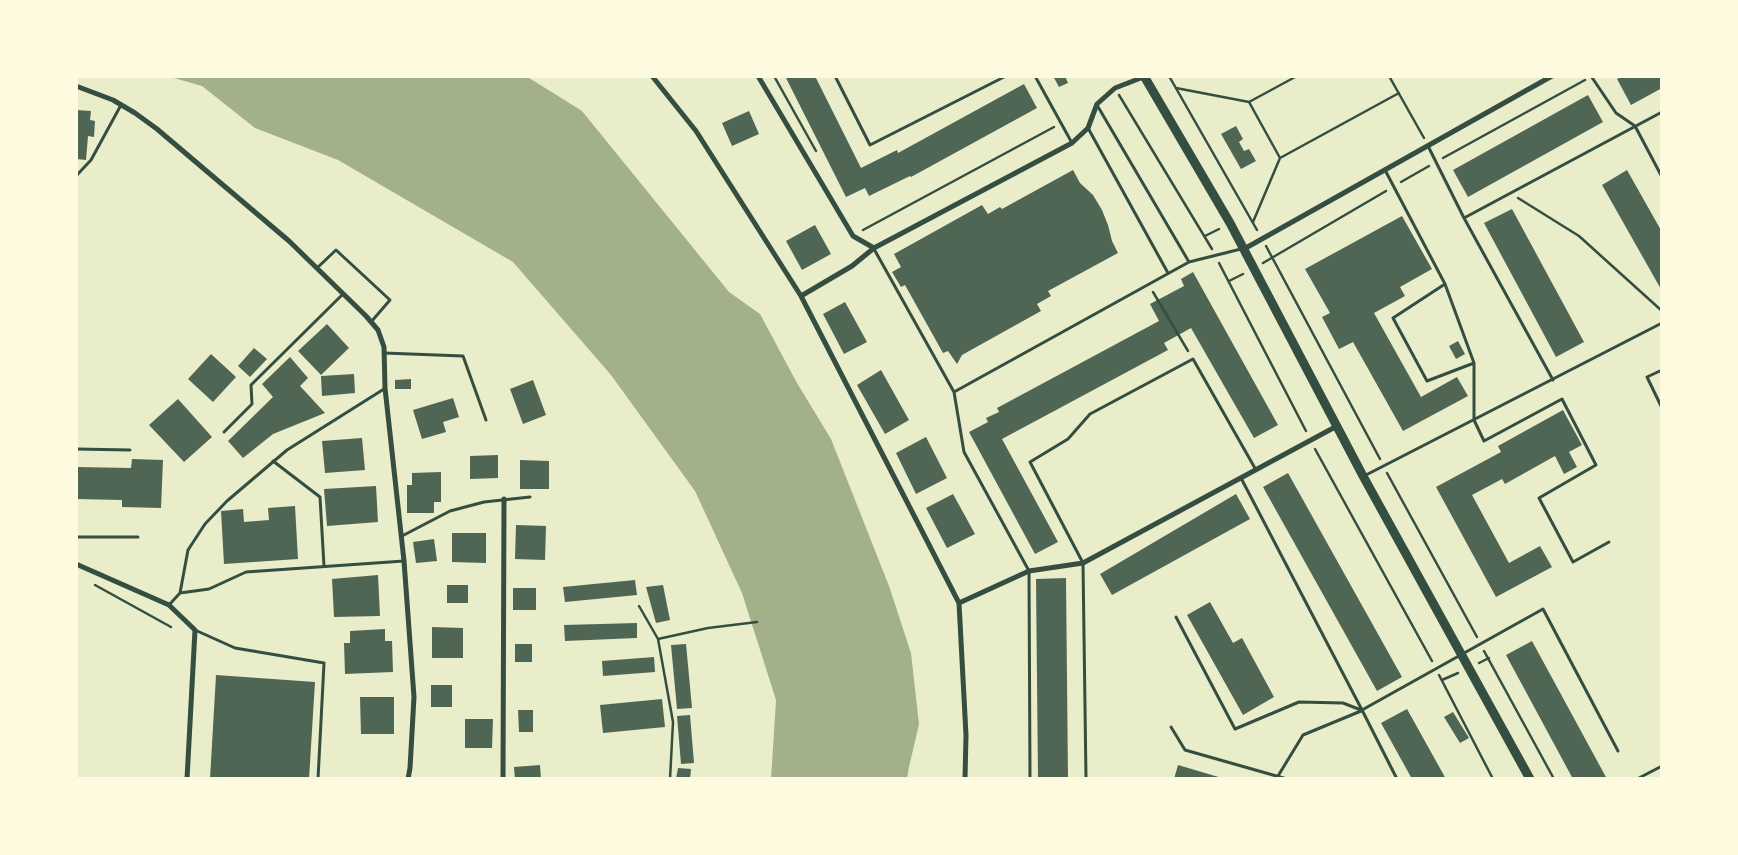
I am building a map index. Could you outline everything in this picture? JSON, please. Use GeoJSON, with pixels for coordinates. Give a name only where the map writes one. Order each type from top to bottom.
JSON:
{"type":"FeatureCollection","features":[{"type":"Feature","properties":{"kind":"street"},"geometry":{"type":"LineString","coordinates":[[652,76],[696,131],[801,296],[959,603],[966,735],[964,779]]}},
{"type":"Feature","properties":{"kind":"street"},"geometry":{"type":"LineString","coordinates":[[801,296],[852,266],[874,248],[1072,143],[1088,128],[1097,104],[1115,88],[1145,76],[1244,248],[1337,426],[1530,779]]}},
{"type":"Feature","properties":{"kind":"street"},"geometry":{"type":"LineString","coordinates":[[1244,248],[1552,76]]}},
{"type":"Feature","properties":{"kind":"street"},"geometry":{"type":"LineString","coordinates":[[759,78],[853,236],[874,248]]}},
{"type":"Feature","properties":{"kind":"street"},"geometry":{"type":"LineString","coordinates":[[76,86],[112,100],[157,129],[289,241],[378,330],[384,353],[385,388],[402,536],[414,697],[408,779]]}},
{"type":"Feature","properties":{"kind":"street"},"geometry":{"type":"LineString","coordinates":[[959,603],[1029,571],[1083,563],[1337,426]]}},
{"type":"Feature","properties":{"kind":"street"},"geometry":{"type":"LineString","coordinates":[[503,779],[504,499]]}},
{"type":"Feature","properties":{"kind":"street"},"geometry":{"type":"LineString","coordinates":[[76,564],[169,605],[195,630],[187,779]]}},
{"type":"Feature","properties":{"kind":"lane"},"geometry":{"type":"LineString","coordinates":[[759,78],[766,76]]}},
{"type":"Feature","properties":{"kind":"lane"},"geometry":{"type":"LineString","coordinates":[[835,76],[870,145],[1006,76]]}},
{"type":"Feature","properties":{"kind":"lane"},"geometry":{"type":"LineString","coordinates":[[1035,76],[1072,143]]}},
{"type":"Feature","properties":{"kind":"lane"},"geometry":{"type":"LineString","coordinates":[[1591,76],[1616,113],[1635,126],[1662,177]]}},
{"type":"Feature","properties":{"kind":"lane"},"geometry":{"type":"LineString","coordinates":[[1097,104],[1189,262]]}},
{"type":"Feature","properties":{"kind":"lane"},"geometry":{"type":"LineString","coordinates":[[76,176],[91,160],[121,105]]}},
{"type":"Feature","properties":{"kind":"lane"},"geometry":{"type":"LineString","coordinates":[[1464,218],[1662,112]]}},
{"type":"Feature","properties":{"kind":"lane"},"geometry":{"type":"LineString","coordinates":[[1088,128],[1168,273]]}},
{"type":"Feature","properties":{"kind":"lane"},"geometry":{"type":"LineString","coordinates":[[1428,146],[1464,218],[1553,380]]}},
{"type":"Feature","properties":{"kind":"lane"},"geometry":{"type":"LineString","coordinates":[[1385,169],[1444,284],[1474,363],[1474,420],[1484,441],[1562,399],[1596,465],[1539,498],[1573,562],[1609,542]]}},
{"type":"Feature","properties":{"kind":"lane"},"geometry":{"type":"LineString","coordinates":[[874,248],[954,392],[964,452],[1029,571],[1030,779]]}},
{"type":"Feature","properties":{"kind":"lane"},"geometry":{"type":"LineString","coordinates":[[954,392],[1189,262],[1244,248]]}},
{"type":"Feature","properties":{"kind":"lane"},"geometry":{"type":"LineString","coordinates":[[317,268],[336,250],[390,300],[371,322]]}},
{"type":"Feature","properties":{"kind":"lane"},"geometry":{"type":"LineString","coordinates":[[1444,284],[1393,318],[1427,381],[1474,363]]}},
{"type":"Feature","properties":{"kind":"lane"},"geometry":{"type":"LineString","coordinates":[[224,432],[252,404],[251,385],[343,294]]}},
{"type":"Feature","properties":{"kind":"lane"},"geometry":{"type":"LineString","coordinates":[[1364,476],[1662,323]]}},
{"type":"Feature","properties":{"kind":"lane"},"geometry":{"type":"LineString","coordinates":[[384,353],[463,356],[486,420]]}},
{"type":"Feature","properties":{"kind":"lane"},"geometry":{"type":"LineString","coordinates":[[1086,779],[1083,563],[1030,462],[1068,439],[1090,414],[1193,360],[1256,470]]}},
{"type":"Feature","properties":{"kind":"lane"},"geometry":{"type":"LineString","coordinates":[[1662,370],[1647,377],[1662,408]]}},
{"type":"Feature","properties":{"kind":"lane"},"geometry":{"type":"LineString","coordinates":[[169,605],[180,593],[188,550],[205,524],[227,501],[287,450],[385,388]]}},
{"type":"Feature","properties":{"kind":"lane"},"geometry":{"type":"LineString","coordinates":[[76,449],[130,450]]}},
{"type":"Feature","properties":{"kind":"lane"},"geometry":{"type":"LineString","coordinates":[[273,462],[320,497],[324,566]]}},
{"type":"Feature","properties":{"kind":"lane"},"geometry":{"type":"LineString","coordinates":[[1241,478],[1398,779]]}},
{"type":"Feature","properties":{"kind":"lane"},"geometry":{"type":"LineString","coordinates":[[402,536],[450,511],[484,502],[530,497]]}},
{"type":"Feature","properties":{"kind":"lane"},"geometry":{"type":"LineString","coordinates":[[76,537],[138,537]]}},
{"type":"Feature","properties":{"kind":"lane"},"geometry":{"type":"LineString","coordinates":[[180,593],[209,589],[246,572],[404,561]]}},
{"type":"Feature","properties":{"kind":"lane"},"geometry":{"type":"LineString","coordinates":[[1278,776],[1303,735],[1362,710],[1543,609],[1618,752]]}},
{"type":"Feature","properties":{"kind":"lane"},"geometry":{"type":"LineString","coordinates":[[1176,617],[1235,729],[1299,702],[1343,703],[1362,710]]}},
{"type":"Feature","properties":{"kind":"lane"},"geometry":{"type":"LineString","coordinates":[[195,630],[235,648],[324,663],[318,779]]}},
{"type":"Feature","properties":{"kind":"lane"},"geometry":{"type":"LineString","coordinates":[[1171,727],[1185,750],[1287,779]]}},
{"type":"Feature","properties":{"kind":"lane"},"geometry":{"type":"LineString","coordinates":[[1637,779],[1662,766]]}},
{"type":"Feature","properties":{"kind":"path"},"geometry":{"type":"LineString","coordinates":[[1169,76],[1253,222],[1554,779]]}},
{"type":"Feature","properties":{"kind":"path"},"geometry":{"type":"LineString","coordinates":[[1176,88],[1249,102],[1297,76]]}},
{"type":"Feature","properties":{"kind":"path"},"geometry":{"type":"LineString","coordinates":[[1389,76],[1428,146]]}},
{"type":"Feature","properties":{"kind":"path"},"geometry":{"type":"LineString","coordinates":[[1115,88],[1215,254],[1310,441],[1436,668],[1493,779]]}},
{"type":"Feature","properties":{"kind":"path"},"geometry":{"type":"LineString","coordinates":[[1253,222],[1280,158],[1399,93]]}},
{"type":"Feature","properties":{"kind":"path"},"geometry":{"type":"LineString","coordinates":[[1249,102],[1280,158]]}},
{"type":"Feature","properties":{"kind":"path"},"geometry":{"type":"LineString","coordinates":[[853,236],[1061,123]]}},
{"type":"Feature","properties":{"kind":"path"},"geometry":{"type":"LineString","coordinates":[[1510,193],[1579,236],[1662,310]]}},
{"type":"Feature","properties":{"kind":"path"},"geometry":{"type":"LineString","coordinates":[[1148,284],[1193,360]]}},
{"type":"Feature","properties":{"kind":"path"},"geometry":{"type":"LineString","coordinates":[[94,584],[171,627]]}},
{"type":"Feature","properties":{"kind":"path"},"geometry":{"type":"LineString","coordinates":[[639,606],[658,639],[673,722],[670,779]]}},
{"type":"Feature","properties":{"kind":"path"},"geometry":{"type":"LineString","coordinates":[[658,639],[708,628],[757,622]]}},
{"type":"Feature","properties":{"kind":"shaded area"},"geometry":{"type":"Polygon","coordinates":[[[167,76],[526,76],[582,111],[729,292],[760,314],[797,383],[831,439],[889,586],[911,653],[919,724],[907,779],[771,779],[776,700],[742,593],[695,491],[611,375],[513,262],[338,160],[255,128],[202,86],[167,76]]]}},
{"type":"Feature","properties":{"kind":"building"},"geometry":{"type":"Polygon","coordinates":[[[785,76],[815,76],[861,168],[897,150],[898,153],[1024,84],[1037,108],[911,177],[869,196],[865,188],[846,197],[785,76]]]}},
{"type":"Feature","properties":{"kind":"building"},"geometry":{"type":"Polygon","coordinates":[[[1053,76],[1065,76],[1068,83],[1059,87],[1053,76]]]}},
{"type":"Feature","properties":{"kind":"building"},"geometry":{"type":"Polygon","coordinates":[[[1623,76],[1662,76],[1662,88],[1631,105],[1617,79],[1623,76]]]}},
{"type":"Feature","properties":{"kind":"building"},"geometry":{"type":"Polygon","coordinates":[[[1588,95],[1603,122],[1468,197],[1453,170],[1588,95]]]}},
{"type":"Feature","properties":{"kind":"building"},"geometry":{"type":"Polygon","coordinates":[[[76,110],[91,111],[90,120],[95,121],[94,137],[88,136],[86,160],[76,159],[76,110]]]}},
{"type":"Feature","properties":{"kind":"building"},"geometry":{"type":"Polygon","coordinates":[[[749,111],[759,134],[732,146],[722,123],[749,111]]]}},
{"type":"Feature","properties":{"kind":"building"},"geometry":{"type":"Polygon","coordinates":[[[1236,126],[1243,139],[1239,142],[1244,151],[1249,149],[1256,161],[1241,169],[1221,134],[1236,126]]]}},
{"type":"Feature","properties":{"kind":"building"},"geometry":{"type":"Polygon","coordinates":[[[1073,170],[1080,183],[1093,195],[1102,210],[1118,253],[1048,291],[1051,296],[1037,304],[1041,311],[962,355],[957,364],[948,351],[943,353],[905,285],[901,287],[892,272],[901,267],[894,254],[982,205],[988,214],[1000,207],[1002,209],[1073,170]]]}},
{"type":"Feature","properties":{"kind":"building"},"geometry":{"type":"Polygon","coordinates":[[[1627,170],[1662,232],[1662,291],[1602,185],[1627,170]]]}},
{"type":"Feature","properties":{"kind":"building"},"geometry":{"type":"Polygon","coordinates":[[[1512,209],[1584,342],[1556,357],[1484,223],[1512,209]]]}},
{"type":"Feature","properties":{"kind":"building"},"geometry":{"type":"Polygon","coordinates":[[[1402,216],[1432,269],[1400,287],[1405,296],[1374,313],[1421,397],[1457,377],[1468,396],[1403,431],[1353,342],[1339,349],[1322,317],[1330,313],[1305,269],[1402,216]]]}},
{"type":"Feature","properties":{"kind":"building"},"geometry":{"type":"Polygon","coordinates":[[[815,225],[831,254],[802,270],[786,241],[815,225]]]}},
{"type":"Feature","properties":{"kind":"building"},"geometry":{"type":"Polygon","coordinates":[[[1193,272],[1278,425],[1254,438],[1191,328],[1164,343],[1168,350],[1002,439],[1058,542],[1035,554],[969,432],[988,422],[986,418],[999,412],[997,408],[1159,321],[1150,304],[1184,286],[1181,279],[1193,272]]]}},
{"type":"Feature","properties":{"kind":"building"},"geometry":{"type":"Polygon","coordinates":[[[845,302],[867,342],[844,354],[823,314],[845,302]]]}},
{"type":"Feature","properties":{"kind":"building"},"geometry":{"type":"Polygon","coordinates":[[[327,324],[349,348],[321,375],[298,351],[327,324]]]}},
{"type":"Feature","properties":{"kind":"building"},"geometry":{"type":"Polygon","coordinates":[[[1458,341],[1465,354],[1456,359],[1449,346],[1458,341]]]}},
{"type":"Feature","properties":{"kind":"building"},"geometry":{"type":"Polygon","coordinates":[[[254,348],[267,359],[250,377],[238,366],[254,348]]]}},
{"type":"Feature","properties":{"kind":"building"},"geometry":{"type":"Polygon","coordinates":[[[211,354],[236,377],[213,402],[188,379],[211,354]]]}},
{"type":"Feature","properties":{"kind":"building"},"geometry":{"type":"Polygon","coordinates":[[[290,357],[308,378],[300,386],[325,413],[273,434],[243,458],[228,441],[273,397],[262,384],[290,357]]]}},
{"type":"Feature","properties":{"kind":"building"},"geometry":{"type":"Polygon","coordinates":[[[881,370],[909,420],[885,434],[857,385],[881,370]]]}},
{"type":"Feature","properties":{"kind":"building"},"geometry":{"type":"Polygon","coordinates":[[[354,374],[355,393],[322,396],[321,376],[354,374]]]}},
{"type":"Feature","properties":{"kind":"building"},"geometry":{"type":"Polygon","coordinates":[[[411,379],[411,389],[395,389],[395,380],[411,379]]]}},
{"type":"Feature","properties":{"kind":"building"},"geometry":{"type":"Polygon","coordinates":[[[533,380],[546,415],[523,424],[510,389],[533,380]]]}},
{"type":"Feature","properties":{"kind":"building"},"geometry":{"type":"Polygon","coordinates":[[[453,398],[459,417],[443,422],[446,432],[422,439],[413,410],[453,398]]]}},
{"type":"Feature","properties":{"kind":"building"},"geometry":{"type":"Polygon","coordinates":[[[178,399],[212,437],[184,462],[149,425],[178,399]]]}},
{"type":"Feature","properties":{"kind":"building"},"geometry":{"type":"Polygon","coordinates":[[[1563,410],[1582,445],[1569,452],[1577,467],[1564,474],[1555,456],[1505,484],[1502,479],[1472,495],[1509,563],[1540,546],[1552,567],[1496,597],[1436,487],[1501,452],[1498,446],[1563,410]]]}},
{"type":"Feature","properties":{"kind":"building"},"geometry":{"type":"Polygon","coordinates":[[[926,437],[947,478],[916,494],[896,453],[926,437]]]}},
{"type":"Feature","properties":{"kind":"building"},"geometry":{"type":"Polygon","coordinates":[[[362,438],[365,470],[325,473],[322,441],[362,438]]]}},
{"type":"Feature","properties":{"kind":"building"},"geometry":{"type":"Polygon","coordinates":[[[498,455],[498,478],[470,479],[470,456],[498,455]]]}},
{"type":"Feature","properties":{"kind":"building"},"geometry":{"type":"Polygon","coordinates":[[[132,459],[163,460],[161,508],[122,507],[122,500],[76,499],[76,467],[131,468],[132,459]]]}},
{"type":"Feature","properties":{"kind":"building"},"geometry":{"type":"Polygon","coordinates":[[[520,460],[549,461],[549,489],[520,489],[520,460]]]}},
{"type":"Feature","properties":{"kind":"building"},"geometry":{"type":"Polygon","coordinates":[[[441,472],[441,502],[434,502],[434,513],[407,513],[407,485],[412,485],[412,473],[441,472]]]}},
{"type":"Feature","properties":{"kind":"building"},"geometry":{"type":"Polygon","coordinates":[[[1288,473],[1402,677],[1377,691],[1263,487],[1288,473]]]}},
{"type":"Feature","properties":{"kind":"building"},"geometry":{"type":"Polygon","coordinates":[[[376,486],[378,522],[327,526],[324,489],[376,486]]]}},
{"type":"Feature","properties":{"kind":"building"},"geometry":{"type":"Polygon","coordinates":[[[953,494],[975,534],[947,548],[926,508],[953,494]]]}},
{"type":"Feature","properties":{"kind":"building"},"geometry":{"type":"Polygon","coordinates":[[[1236,494],[1250,519],[1112,595],[1100,574],[1236,494]]]}},
{"type":"Feature","properties":{"kind":"building"},"geometry":{"type":"Polygon","coordinates":[[[295,506],[298,559],[224,564],[221,511],[243,509],[244,522],[269,520],[268,508],[295,506]]]}},
{"type":"Feature","properties":{"kind":"building"},"geometry":{"type":"Polygon","coordinates":[[[516,525],[546,526],[545,560],[515,559],[516,525]]]}},
{"type":"Feature","properties":{"kind":"building"},"geometry":{"type":"Polygon","coordinates":[[[452,533],[486,533],[486,563],[452,562],[452,533]]]}},
{"type":"Feature","properties":{"kind":"building"},"geometry":{"type":"Polygon","coordinates":[[[434,539],[437,561],[416,563],[413,542],[434,539]]]}},
{"type":"Feature","properties":{"kind":"building"},"geometry":{"type":"Polygon","coordinates":[[[378,575],[380,616],[334,617],[332,579],[378,575]]]}},
{"type":"Feature","properties":{"kind":"building"},"geometry":{"type":"Polygon","coordinates":[[[1066,578],[1068,779],[1038,779],[1036,579],[1066,578]]]}},
{"type":"Feature","properties":{"kind":"building"},"geometry":{"type":"Polygon","coordinates":[[[635,580],[637,595],[565,602],[563,587],[635,580]]]}},
{"type":"Feature","properties":{"kind":"building"},"geometry":{"type":"Polygon","coordinates":[[[447,585],[468,585],[468,603],[447,603],[447,585]]]}},
{"type":"Feature","properties":{"kind":"building"},"geometry":{"type":"Polygon","coordinates":[[[663,585],[670,620],[656,623],[646,587],[663,585]]]}},
{"type":"Feature","properties":{"kind":"building"},"geometry":{"type":"Polygon","coordinates":[[[513,588],[536,588],[536,610],[513,610],[513,588]]]}},
{"type":"Feature","properties":{"kind":"building"},"geometry":{"type":"Polygon","coordinates":[[[1210,602],[1233,643],[1242,638],[1274,697],[1243,715],[1187,615],[1210,602]]]}},
{"type":"Feature","properties":{"kind":"building"},"geometry":{"type":"Polygon","coordinates":[[[637,623],[637,638],[565,641],[564,625],[637,623]]]}},
{"type":"Feature","properties":{"kind":"building"},"geometry":{"type":"Polygon","coordinates":[[[432,627],[463,628],[463,658],[432,658],[432,627]]]}},
{"type":"Feature","properties":{"kind":"building"},"geometry":{"type":"Polygon","coordinates":[[[385,629],[385,641],[392,641],[393,672],[345,674],[344,643],[350,643],[350,631],[385,629]]]}},
{"type":"Feature","properties":{"kind":"building"},"geometry":{"type":"Polygon","coordinates":[[[1532,641],[1607,779],[1573,779],[1506,655],[1532,641]]]}},
{"type":"Feature","properties":{"kind":"building"},"geometry":{"type":"Polygon","coordinates":[[[515,644],[532,644],[532,662],[515,662],[515,644]]]}},
{"type":"Feature","properties":{"kind":"building"},"geometry":{"type":"Polygon","coordinates":[[[686,644],[692,708],[677,709],[671,645],[686,644]]]}},
{"type":"Feature","properties":{"kind":"building"},"geometry":{"type":"Polygon","coordinates":[[[654,657],[655,672],[603,676],[602,661],[654,657]]]}},
{"type":"Feature","properties":{"kind":"building"},"geometry":{"type":"Polygon","coordinates":[[[216,675],[315,682],[309,779],[210,779],[216,675]]]}},
{"type":"Feature","properties":{"kind":"building"},"geometry":{"type":"Polygon","coordinates":[[[431,685],[452,685],[452,707],[431,707],[431,685]]]}},
{"type":"Feature","properties":{"kind":"building"},"geometry":{"type":"Polygon","coordinates":[[[360,697],[394,697],[394,734],[361,734],[360,697]]]}},
{"type":"Feature","properties":{"kind":"building"},"geometry":{"type":"Polygon","coordinates":[[[662,699],[665,727],[603,733],[600,705],[662,699]]]}},
{"type":"Feature","properties":{"kind":"building"},"geometry":{"type":"Polygon","coordinates":[[[1407,709],[1446,779],[1412,779],[1381,723],[1407,709]]]}},
{"type":"Feature","properties":{"kind":"building"},"geometry":{"type":"Polygon","coordinates":[[[518,710],[533,710],[533,732],[519,732],[518,710]]]}},
{"type":"Feature","properties":{"kind":"building"},"geometry":{"type":"Polygon","coordinates":[[[1453,712],[1469,738],[1460,743],[1444,717],[1453,712]]]}},
{"type":"Feature","properties":{"kind":"building"},"geometry":{"type":"Polygon","coordinates":[[[690,715],[694,763],[681,764],[677,716],[690,715]]]}},
{"type":"Feature","properties":{"kind":"building"},"geometry":{"type":"Polygon","coordinates":[[[465,719],[493,719],[492,748],[465,748],[465,719]]]}},
{"type":"Feature","properties":{"kind":"building"},"geometry":{"type":"Polygon","coordinates":[[[540,765],[541,779],[515,779],[514,767],[540,765]]]}},
{"type":"Feature","properties":{"kind":"building"},"geometry":{"type":"Polygon","coordinates":[[[1178,765],[1222,778],[1222,779],[1174,779],[1178,765]]]}},
{"type":"Feature","properties":{"kind":"building"},"geometry":{"type":"Polygon","coordinates":[[[678,768],[691,769],[690,779],[676,779],[678,768]]]}}]}
